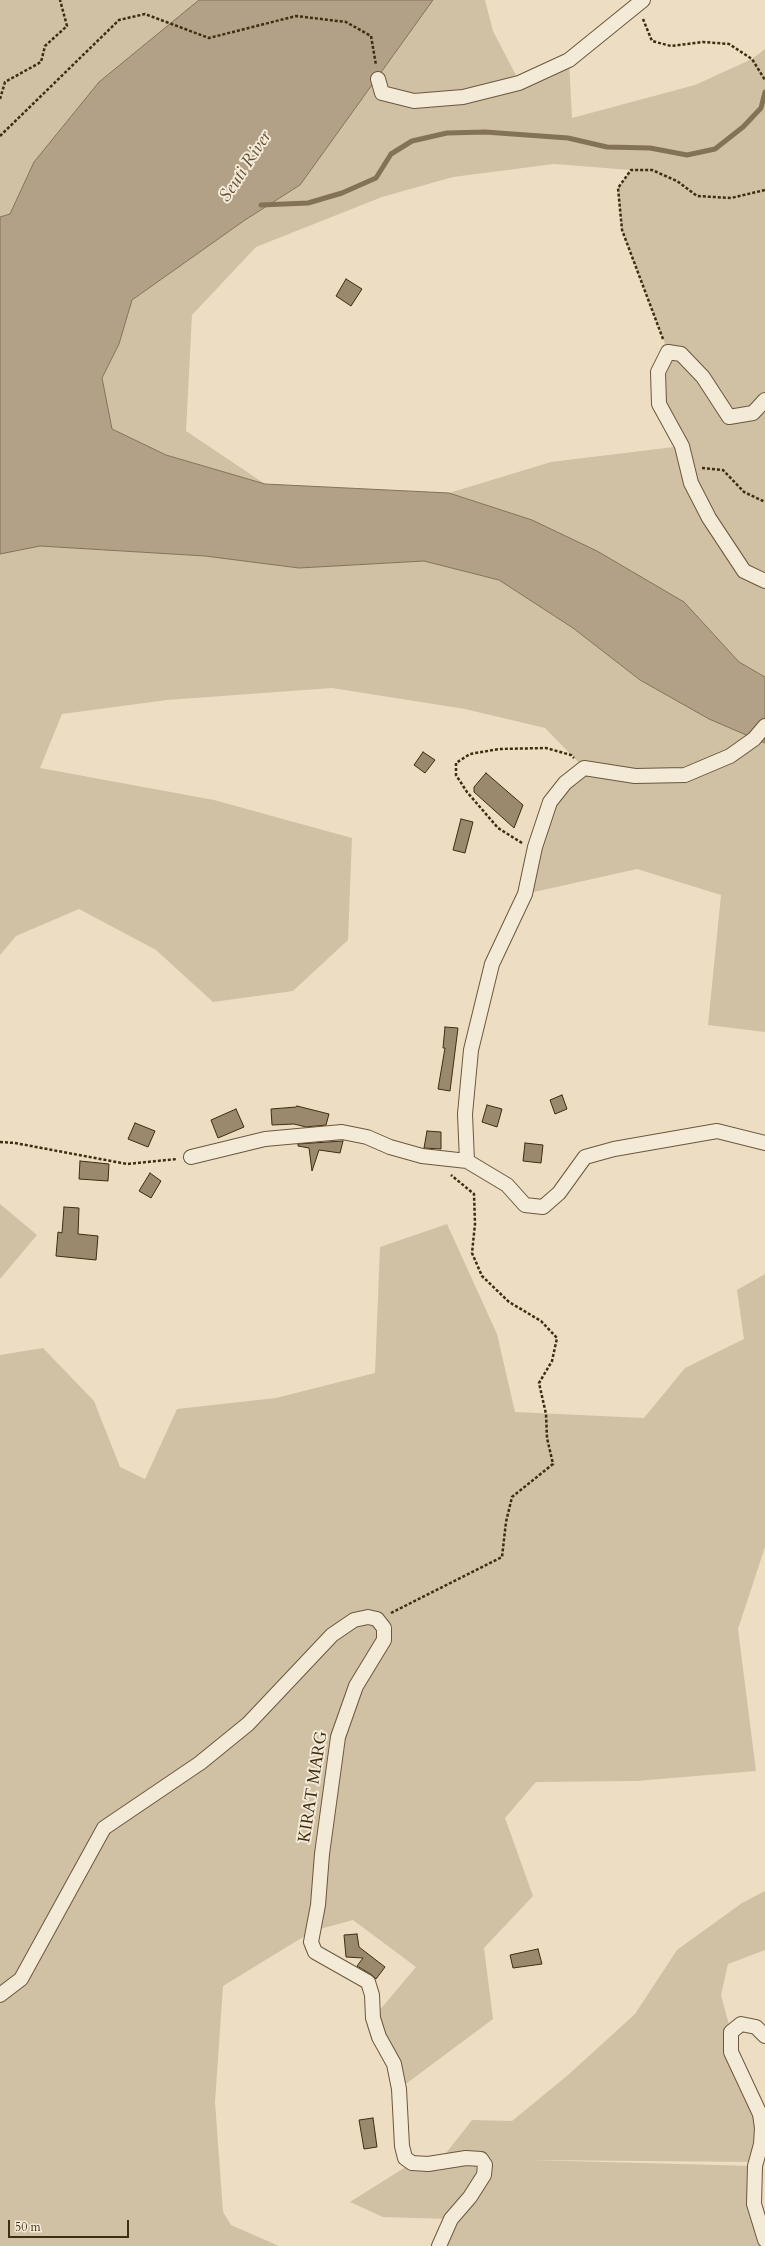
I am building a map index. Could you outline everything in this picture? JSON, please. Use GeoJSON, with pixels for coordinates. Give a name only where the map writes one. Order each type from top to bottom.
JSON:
{"type":"FeatureCollection","features":[{"type":"Feature","properties":{"kind":"street"},"geometry":{"type":"LineString","coordinates":[[378,79],[382,93],[414,101],[463,97],[520,84],[569,60],[640,2]]}},
{"type":"Feature","properties":{"kind":"street"},"geometry":{"type":"LineString","coordinates":[[765,400],[753,413],[729,417],[703,377],[681,354],[668,352],[658,372],[659,404],[682,446],[691,483],[708,518],[744,571],[765,581]]}},
{"type":"Feature","properties":{"kind":"street"},"geometry":{"type":"LineString","coordinates":[[467,1161],[465,1114],[471,1050],[492,964],[525,894],[535,847],[550,802],[565,783],[584,768],[635,776],[685,775],[730,756],[754,739],[765,726]]}},
{"type":"Feature","properties":{"kind":"street"},"geometry":{"type":"LineString","coordinates":[[191,1157],[265,1139],[342,1132],[367,1137],[390,1147],[422,1156],[467,1161],[507,1185],[525,1205],[543,1207],[559,1193],[585,1157],[614,1149],[717,1131],[765,1143]]}},
{"type":"Feature","properties":{"kind":"street"},"geometry":{"type":"LineString","coordinates":[[0,1995],[21,1979],[104,1828],[200,1763],[248,1724],[332,1635],[354,1620],[368,1617],[377,1619]]}},
{"type":"Feature","properties":{"kind":"street","name":"KIRAT MARG"},"geometry":{"type":"LineString","coordinates":[[377,1619],[384,1628],[384,1640],[356,1686],[338,1737],[322,1854],[318,1905],[311,1942],[315,1952],[368,1982],[372,1995],[373,2018],[379,2037],[394,2064],[399,2089],[402,2146],[405,2158],[412,2164],[428,2164],[466,2158],[481,2158],[485,2165],[484,2175],[470,2197],[451,2219],[439,2246]]}},
{"type":"Feature","properties":{"kind":"street"},"geometry":{"type":"LineString","coordinates":[[765,2036],[756,2027],[741,2024],[731,2032],[731,2052],[760,2114],[762,2128],[761,2144],[755,2166],[754,2204],[765,2240]]}},
{"type":"Feature","properties":{"kind":"path"},"geometry":{"type":"LineString","coordinates":[[0,99],[5,82],[41,62],[45,46],[67,26],[60,0]]}},
{"type":"Feature","properties":{"kind":"path"},"geometry":{"type":"LineString","coordinates":[[640,2],[652,41],[671,46],[703,42],[729,44],[752,59],[765,80]]}},
{"type":"Feature","properties":{"kind":"path"},"geometry":{"type":"LineString","coordinates":[[0,136],[119,20],[145,14],[209,38],[296,16],[346,22],[371,36],[378,79]]}},
{"type":"Feature","properties":{"kind":"path"},"geometry":{"type":"LineString","coordinates":[[668,352],[622,230],[618,188],[631,170],[652,170],[677,181],[697,196],[732,198],[765,190]]}},
{"type":"Feature","properties":{"kind":"path"},"geometry":{"type":"LineString","coordinates":[[691,483],[703,468],[723,470],[744,492],[765,502]]}},
{"type":"Feature","properties":{"kind":"path"},"geometry":{"type":"LineString","coordinates":[[535,847],[524,844],[498,828],[467,792],[456,775],[456,763],[470,754],[499,749],[546,748],[572,755],[584,768]]}},
{"type":"Feature","properties":{"kind":"path"},"geometry":{"type":"LineString","coordinates":[[0,1142],[15,1142],[127,1164],[191,1157]]}},
{"type":"Feature","properties":{"kind":"path"},"geometry":{"type":"LineString","coordinates":[[377,1619],[502,1557],[506,1522],[512,1497],[553,1464],[547,1438],[546,1414],[539,1383],[552,1360],[557,1338],[542,1321],[509,1302],[482,1276],[472,1253],[475,1224],[474,1194],[447,1172]]}},
{"type":"Feature","properties":{"kind":"shaded area"},"geometry":{"type":"Polygon","coordinates":[[[0,0],[199,0],[99,82],[34,162],[10,215],[0,217],[0,0]]]}},
{"type":"Feature","properties":{"kind":"shaded area"},"geometry":{"type":"Polygon","coordinates":[[[433,0],[485,0],[493,31],[520,83],[569,60],[572,118],[695,85],[752,59],[765,49],[765,677],[739,662],[683,602],[597,551],[532,520],[449,493],[551,462],[682,446],[659,404],[668,352],[622,230],[618,188],[631,170],[554,164],[453,177],[382,197],[256,247],[192,315],[186,431],[265,484],[166,455],[112,429],[102,378],[119,344],[132,300],[245,220],[300,185],[433,0]]]}},
{"type":"Feature","properties":{"kind":"shaded area"},"geometry":{"type":"Polygon","coordinates":[[[40,546],[205,556],[299,568],[424,561],[499,580],[573,628],[640,680],[709,719],[765,743],[765,1032],[708,1025],[721,895],[637,869],[525,894],[550,802],[584,768],[545,728],[465,709],[332,688],[167,700],[62,714],[40,768],[214,800],[352,838],[348,940],[293,991],[213,1002],[156,950],[79,909],[16,936],[0,955],[0,554],[40,546]]]}},
{"type":"Feature","properties":{"kind":"shaded area"},"geometry":{"type":"Polygon","coordinates":[[[0,1204],[37,1235],[0,1279],[0,1204]]]}},
{"type":"Feature","properties":{"kind":"shaded area"},"geometry":{"type":"Polygon","coordinates":[[[447,1224],[497,1334],[515,1412],[644,1418],[685,1368],[744,1339],[737,1290],[765,1274],[765,1547],[738,1629],[756,1771],[636,1781],[536,1782],[505,1818],[533,1896],[484,1948],[493,2019],[399,2089],[373,2018],[416,1967],[353,1920],[313,1931],[223,1986],[215,2102],[223,2212],[231,2225],[279,2246],[0,2246],[0,1355],[43,1348],[94,1401],[120,1467],[145,1479],[177,1409],[276,1398],[375,1373],[380,1247],[447,1224]]]}},
{"type":"Feature","properties":{"kind":"shaded area"},"geometry":{"type":"Polygon","coordinates":[[[765,1891],[765,1950],[728,1964],[721,1995],[731,2032],[760,2114],[756,2162],[530,2160],[755,2166],[765,2246],[439,2246],[450,2219],[383,2217],[350,2202],[412,2163],[443,2157],[472,2120],[512,2121],[568,2075],[635,2014],[677,1950],[742,1903],[765,1891]]]}},
{"type":"Feature","properties":{"kind":"water","name":"Seuti River"},"geometry":{"type":"Polygon","coordinates":[[[199,0],[433,0],[300,185],[245,220],[132,300],[119,344],[102,378],[112,429],[166,455],[265,484],[449,493],[532,520],[597,551],[684,602],[739,662],[765,677],[765,743],[709,719],[640,680],[573,628],[499,580],[424,561],[299,568],[205,556],[40,546],[0,554],[0,217],[10,214],[34,162],[99,82],[199,0]]]}},
{"type":"Feature","properties":{"kind":"building"},"geometry":{"type":"Polygon","coordinates":[[[346,279],[362,289],[351,306],[336,296],[346,279]]]}},
{"type":"Feature","properties":{"kind":"building"},"geometry":{"type":"Polygon","coordinates":[[[423,752],[435,760],[425,773],[414,765],[423,752]]]}},
{"type":"Feature","properties":{"kind":"building"},"geometry":{"type":"Polygon","coordinates":[[[486,773],[523,805],[514,828],[474,792],[474,787],[486,773]]]}},
{"type":"Feature","properties":{"kind":"building"},"geometry":{"type":"Polygon","coordinates":[[[461,819],[473,822],[465,853],[453,850],[461,819]]]}},
{"type":"Feature","properties":{"kind":"building"},"geometry":{"type":"Polygon","coordinates":[[[445,1027],[458,1028],[450,1091],[438,1089],[445,1048],[443,1048],[445,1027]]]}},
{"type":"Feature","properties":{"kind":"building"},"geometry":{"type":"Polygon","coordinates":[[[562,1095],[567,1109],[555,1114],[550,1100],[562,1095]]]}},
{"type":"Feature","properties":{"kind":"building"},"geometry":{"type":"Polygon","coordinates":[[[487,1105],[502,1109],[497,1127],[482,1122],[487,1105]]]}},
{"type":"Feature","properties":{"kind":"building"},"geometry":{"type":"Polygon","coordinates":[[[297,1106],[329,1114],[326,1125],[306,1127],[294,1124],[272,1125],[271,1109],[297,1106]]]}},
{"type":"Feature","properties":{"kind":"building"},"geometry":{"type":"Polygon","coordinates":[[[236,1109],[244,1127],[218,1138],[211,1120],[236,1109]]]}},
{"type":"Feature","properties":{"kind":"building"},"geometry":{"type":"Polygon","coordinates":[[[135,1123],[155,1131],[148,1147],[128,1139],[135,1123]]]}},
{"type":"Feature","properties":{"kind":"building"},"geometry":{"type":"Polygon","coordinates":[[[427,1131],[441,1132],[441,1149],[424,1148],[427,1131]]]}},
{"type":"Feature","properties":{"kind":"building"},"geometry":{"type":"Polygon","coordinates":[[[343,1141],[340,1153],[319,1150],[312,1171],[309,1148],[298,1146],[298,1144],[343,1141]]]}},
{"type":"Feature","properties":{"kind":"building"},"geometry":{"type":"Polygon","coordinates":[[[525,1143],[543,1145],[541,1163],[523,1161],[525,1143]]]}},
{"type":"Feature","properties":{"kind":"building"},"geometry":{"type":"Polygon","coordinates":[[[80,1161],[109,1164],[108,1181],[79,1179],[80,1161]]]}},
{"type":"Feature","properties":{"kind":"building"},"geometry":{"type":"Polygon","coordinates":[[[150,1173],[161,1181],[151,1198],[139,1191],[150,1173]]]}},
{"type":"Feature","properties":{"kind":"building"},"geometry":{"type":"Polygon","coordinates":[[[64,1207],[79,1208],[78,1234],[98,1236],[96,1260],[56,1256],[58,1232],[62,1233],[64,1207]]]}},
{"type":"Feature","properties":{"kind":"building"},"geometry":{"type":"Polygon","coordinates":[[[357,1934],[359,1947],[385,1967],[376,1979],[357,1966],[363,1958],[346,1957],[344,1935],[357,1934]]]}},
{"type":"Feature","properties":{"kind":"building"},"geometry":{"type":"Polygon","coordinates":[[[538,1949],[542,1964],[513,1968],[510,1955],[538,1949]]]}},
{"type":"Feature","properties":{"kind":"building"},"geometry":{"type":"Polygon","coordinates":[[[373,2118],[377,2147],[364,2149],[359,2120],[373,2118]]]}},
{"type":"Feature","properties":{"kind":"waterway"},"geometry":{"type":"LineString","coordinates":[[261,205],[308,203],[342,193],[376,178],[391,154],[412,141],[447,133],[485,132],[568,138],[607,147],[650,148],[687,155],[715,149],[743,127],[761,108],[765,92]]}}]}
